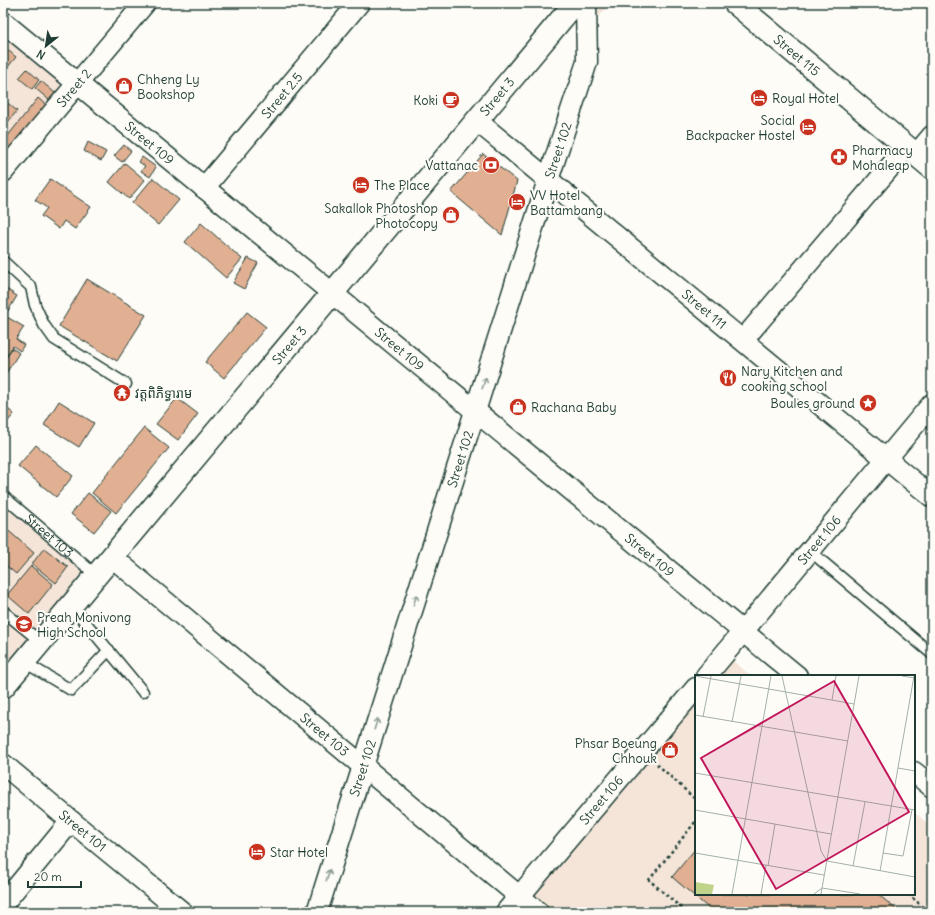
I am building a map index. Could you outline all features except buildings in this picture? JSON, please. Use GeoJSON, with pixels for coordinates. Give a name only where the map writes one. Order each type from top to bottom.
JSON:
{"type":"FeatureCollection","features":[{"type":"Feature","properties":{"kind":"street","name":"Street 2"},"geometry":{"type":"LineString","coordinates":[[3,172],[145,3]]}},
{"type":"Feature","properties":{"kind":"street","name":"Street 2.5"},"geometry":{"type":"LineString","coordinates":[[204,188],[359,3]]}},
{"type":"Feature","properties":{"kind":"street","name":"Street 3"},"geometry":{"type":"LineString","coordinates":[[3,687],[575,3]]}},
{"type":"Feature","properties":{"kind":"street","name":"Street 102"},"geometry":{"type":"LineString","coordinates":[[317,912],[548,180],[587,62],[586,3]]}},
{"type":"Feature","properties":{"kind":"street","name":"Street 115"},"geometry":{"type":"LineString","coordinates":[[735,3],[918,157]]}},
{"type":"Feature","properties":{"kind":"street","name":"Street 109"},"geometry":{"type":"LineString","coordinates":[[3,22],[796,675]]}},
{"type":"Feature","properties":{"kind":"street","name":"Street 111"},"geometry":{"type":"LineString","coordinates":[[477,121],[932,497]]}},
{"type":"Feature","properties":{"kind":"street"},"geometry":{"type":"LineString","coordinates":[[743,340],[918,157],[932,136]]}},
{"type":"Feature","properties":{"kind":"street","name":"Street 106"},"geometry":{"type":"LineString","coordinates":[[707,675],[932,404]]}},
{"type":"Feature","properties":{"kind":"street","name":"Street 103"},"geometry":{"type":"LineString","coordinates":[[112,557],[538,912]]}},
{"type":"Feature","properties":{"kind":"street","name":"Street 106"},"geometry":{"type":"LineString","coordinates":[[506,912],[695,689]]}},
{"type":"Feature","properties":{"kind":"street","name":"Street 101"},"geometry":{"type":"LineString","coordinates":[[3,764],[70,821],[182,912]]}},
{"type":"Feature","properties":{"kind":"street"},"geometry":{"type":"LineString","coordinates":[[915,773],[932,787]]}},
{"type":"Feature","properties":{"kind":"street"},"geometry":{"type":"LineString","coordinates":[[3,904],[70,821]]}},
{"type":"Feature","properties":{"kind":"lane"},"geometry":{"type":"LineString","coordinates":[[3,261],[31,286],[35,305],[44,325],[54,339],[126,384]]}},
{"type":"Feature","properties":{"kind":"lane","name":"Street 103"},"geometry":{"type":"LineString","coordinates":[[3,496],[96,575]]}},
{"type":"Feature","properties":{"kind":"lane"},"geometry":{"type":"LineString","coordinates":[[810,551],[932,654]]}},
{"type":"Feature","properties":{"kind":"lane"},"geometry":{"type":"LineString","coordinates":[[71,605],[143,692]]}},
{"type":"Feature","properties":{"kind":"lane"},"geometry":{"type":"LineString","coordinates":[[3,611],[40,642]]}},
{"type":"Feature","properties":{"kind":"lane"},"geometry":{"type":"LineString","coordinates":[[24,662],[71,690],[109,650]]}},
{"type":"Feature","properties":{"kind":"path"},"geometry":{"type":"LineString","coordinates":[[643,751],[695,799]]}},
{"type":"Feature","properties":{"kind":"path"},"geometry":{"type":"LineString","coordinates":[[686,912],[648,880],[695,822]]}},
{"type":"Feature","properties":{"kind":"path"},"geometry":{"type":"LineString","coordinates":[[909,895],[929,912]]}},
{"type":"Feature","properties":{"kind":"shaded area"},"geometry":{"type":"Polygon","coordinates":[[[567,3],[611,3],[592,24],[567,3]]]}},
{"type":"Feature","properties":{"kind":"shaded area"},"geometry":{"type":"Polygon","coordinates":[[[3,34],[68,88],[3,166],[3,34]]]}},
{"type":"Feature","properties":{"kind":"shaded area","name":"Preah Monivong High School"},"geometry":{"type":"Polygon","coordinates":[[[3,504],[87,575],[3,674],[3,504]]]}},
{"type":"Feature","properties":{"kind":"shaded area"},"geometry":{"type":"Polygon","coordinates":[[[725,654],[750,675],[708,675],[725,654]]]}},
{"type":"Feature","properties":{"kind":"shaded area","name":"Phsar Boeung Chhouk"},"geometry":{"type":"Polygon","coordinates":[[[695,690],[695,895],[915,895],[915,813],[932,827],[932,912],[543,912],[523,895],[695,690]]]}},
{"type":"Feature","properties":{"kind":"place","name":"Chheng Ly Bookshop"},"geometry":{"type":"Point","coordinates":[124,86]}},
{"type":"Feature","properties":{"kind":"place","name":"Royal Hotel"},"geometry":{"type":"Point","coordinates":[759,98]}},
{"type":"Feature","properties":{"kind":"place","name":"Koki"},"geometry":{"type":"Point","coordinates":[451,100]}},
{"type":"Feature","properties":{"kind":"place","name":"Social Backpacker Hostel"},"geometry":{"type":"Point","coordinates":[808,127]}},
{"type":"Feature","properties":{"kind":"place","name":"Pharmacy Mohaleap"},"geometry":{"type":"Point","coordinates":[839,157]}},
{"type":"Feature","properties":{"kind":"place","name":"Vattanac"},"geometry":{"type":"Point","coordinates":[491,165]}},
{"type":"Feature","properties":{"kind":"place","name":"The Place"},"geometry":{"type":"Point","coordinates":[361,185]}},
{"type":"Feature","properties":{"kind":"place","name":"VV Hotel Battambang"},"geometry":{"type":"Point","coordinates":[517,202]}},
{"type":"Feature","properties":{"kind":"place","name":"Sakallok Photoshop Photocopy"},"geometry":{"type":"Point","coordinates":[451,215]}},
{"type":"Feature","properties":{"kind":"place","name":"Nary Kitchen and cooking school"},"geometry":{"type":"Point","coordinates":[728,378]}},
{"type":"Feature","properties":{"kind":"place","name":"វត្តពិភិទ្ធារាម"},"geometry":{"type":"Point","coordinates":[122,393]}},
{"type":"Feature","properties":{"kind":"place","name":"Boules ground"},"geometry":{"type":"Point","coordinates":[868,403]}},
{"type":"Feature","properties":{"kind":"place","name":"Rachana Baby"},"geometry":{"type":"Point","coordinates":[518,407]}},
{"type":"Feature","properties":{"kind":"place","name":"Preah Monivong High School"},"geometry":{"type":"Point","coordinates":[24,624]}},
{"type":"Feature","properties":{"kind":"place","name":"Phsar Boeung Chhouk"},"geometry":{"type":"Point","coordinates":[670,750]}},
{"type":"Feature","properties":{"kind":"place","name":"Star Hotel"},"geometry":{"type":"Point","coordinates":[257,852]}}]}
